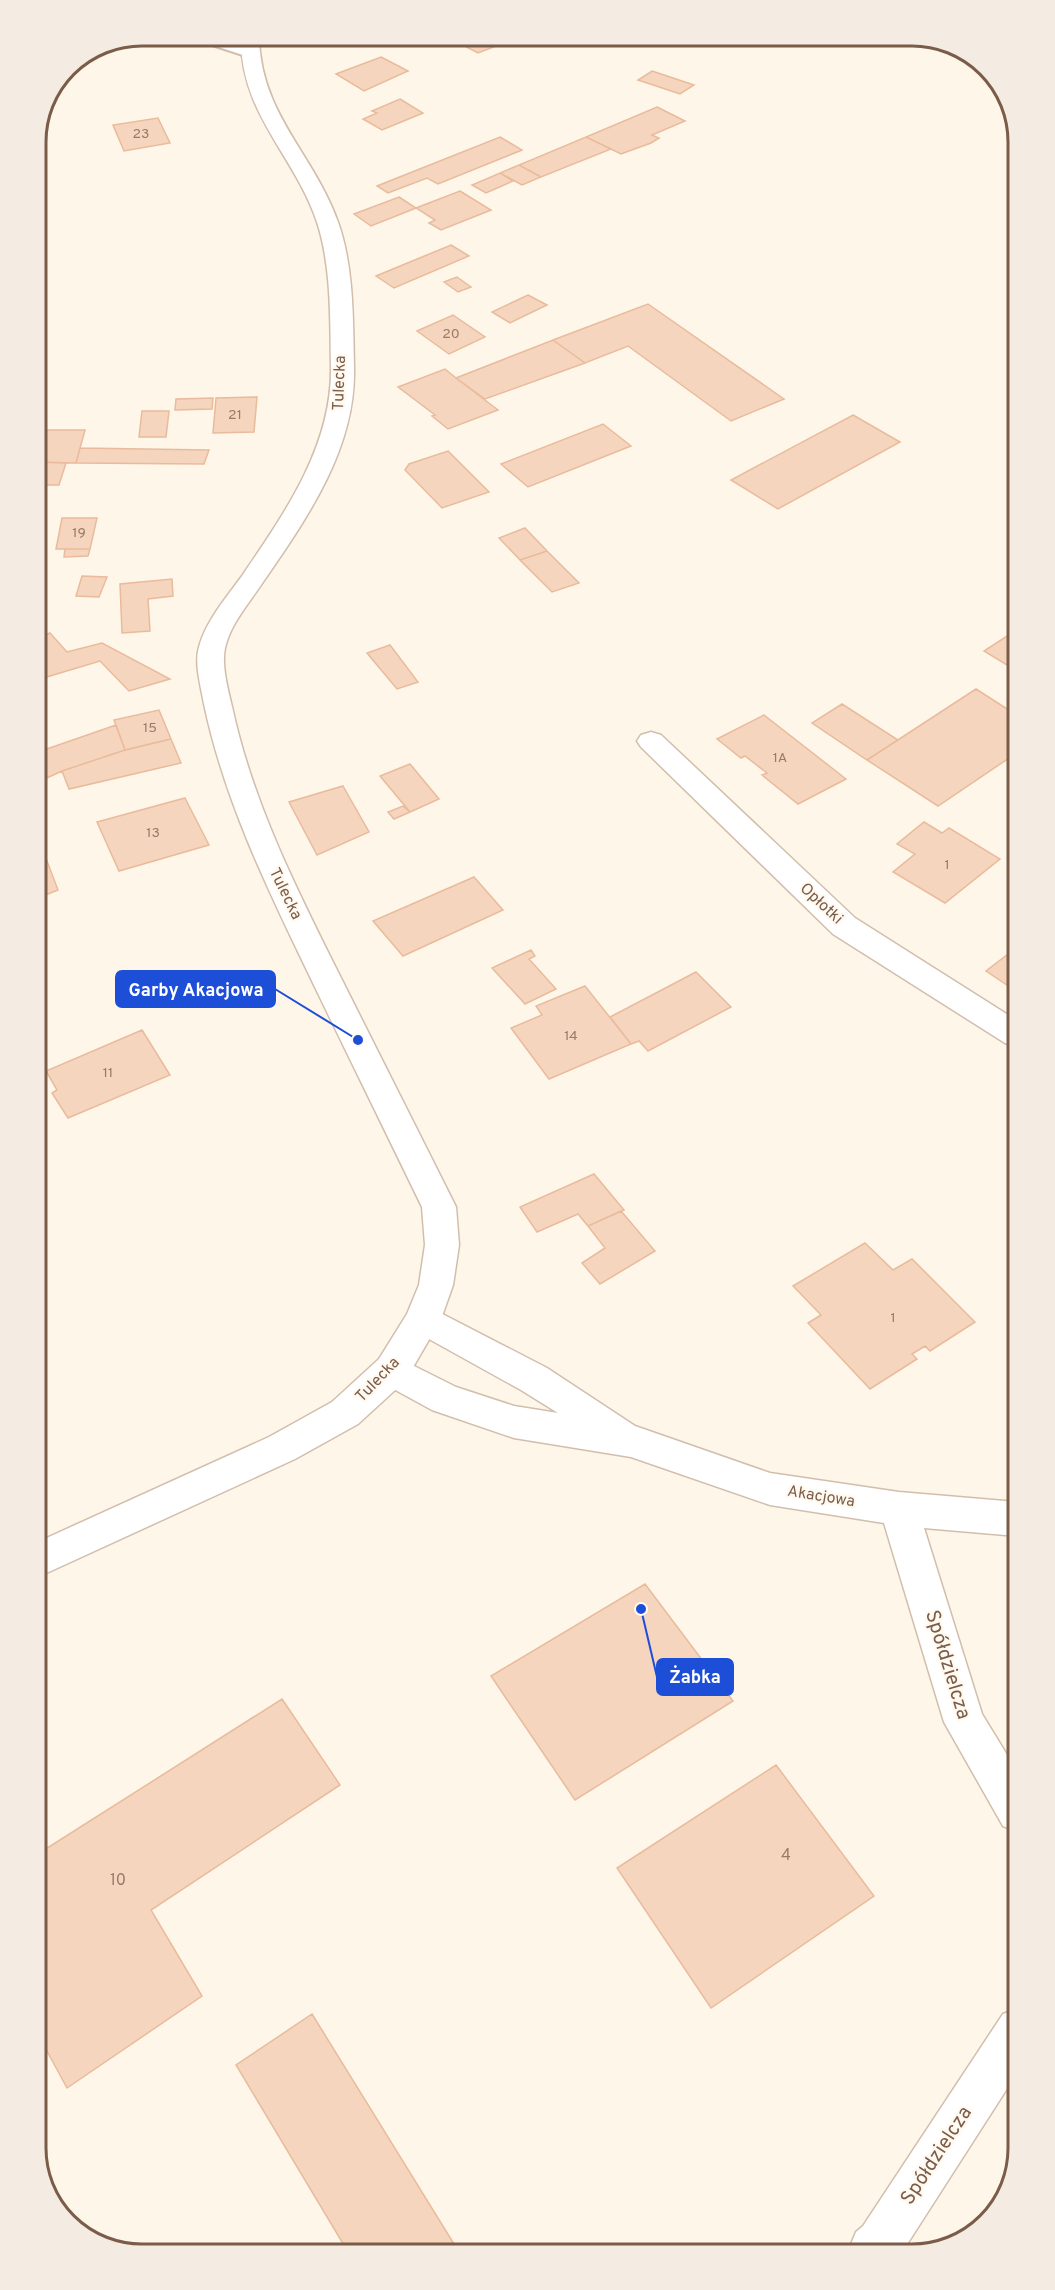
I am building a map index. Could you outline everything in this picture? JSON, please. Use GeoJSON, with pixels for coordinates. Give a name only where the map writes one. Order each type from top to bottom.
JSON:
{"type":"FeatureCollection","features":[{"type":"Feature","properties":{"kind":"street","name":"Tulecka"},"geometry":{"type":"LineString","coordinates":[[46,1556],[317,1431],[345,1413],[392,1370],[423,1319],[436,1285],[442,1245],[439,1207],[273,869],[247,808],[223,727],[214,685],[211,650],[217,635],[316,478],[330,448],[340,414],[343,382],[338,265],[327,216],[256,88],[249,46]]}},
{"type":"Feature","properties":{"kind":"street","name":"Opłotki"},"geometry":{"type":"LineString","coordinates":[[651,741],[844,926],[1008,1030]]}},
{"type":"Feature","properties":{"kind":"street","name":"Akacjowa"},"geometry":{"type":"LineString","coordinates":[[423,1319],[534,1379],[632,1441]]}},
{"type":"Feature","properties":{"kind":"street","name":"Akacjowa"},"geometry":{"type":"LineString","coordinates":[[392,1370],[444,1399],[513,1422],[632,1441],[770,1489],[899,1509],[1008,1518]]}},
{"type":"Feature","properties":{"kind":"street","name":"Spółdzielcza"},"geometry":{"type":"LineString","coordinates":[[899,1509],[964,1722],[1008,1795]]}},
{"type":"Feature","properties":{"kind":"street","name":"Spółdzielcza"},"geometry":{"type":"LineString","coordinates":[[879,2244],[1008,2047]]}},
{"type":"Feature","properties":{"kind":"building"},"geometry":{"type":"Polygon","coordinates":[[[465,46],[495,46],[478,53],[465,46]]]}},
{"type":"Feature","properties":{"kind":"building"},"geometry":{"type":"Polygon","coordinates":[[[381,57],[408,71],[364,91],[336,74],[381,57]]]}},
{"type":"Feature","properties":{"kind":"building"},"geometry":{"type":"Polygon","coordinates":[[[652,71],[694,85],[680,94],[638,80],[652,71]]]}},
{"type":"Feature","properties":{"kind":"building"},"geometry":{"type":"Polygon","coordinates":[[[400,99],[423,113],[382,130],[363,119],[377,113],[372,111],[400,99]]]}},
{"type":"Feature","properties":{"kind":"building"},"geometry":{"type":"Polygon","coordinates":[[[657,107],[685,121],[652,135],[659,138],[651,143],[621,154],[586,137],[657,107]]]}},
{"type":"Feature","properties":{"kind":"building"},"geometry":{"type":"Polygon","coordinates":[[[158,118],[170,143],[124,151],[113,125],[158,118]]]}},
{"type":"Feature","properties":{"kind":"building"},"geometry":{"type":"Polygon","coordinates":[[[500,137],[522,150],[438,184],[427,178],[388,193],[377,186],[500,137]]]}},
{"type":"Feature","properties":{"kind":"building"},"geometry":{"type":"Polygon","coordinates":[[[586,137],[611,149],[541,177],[519,165],[586,137]]]}},
{"type":"Feature","properties":{"kind":"building"},"geometry":{"type":"Polygon","coordinates":[[[519,165],[541,177],[522,185],[500,173],[519,165]]]}},
{"type":"Feature","properties":{"kind":"building"},"geometry":{"type":"Polygon","coordinates":[[[500,173],[513,181],[486,193],[472,185],[500,173]]]}},
{"type":"Feature","properties":{"kind":"building"},"geometry":{"type":"Polygon","coordinates":[[[460,191],[491,210],[441,230],[429,223],[435,220],[416,208],[460,191]]]}},
{"type":"Feature","properties":{"kind":"building"},"geometry":{"type":"Polygon","coordinates":[[[399,197],[416,208],[371,226],[354,214],[399,197]]]}},
{"type":"Feature","properties":{"kind":"building"},"geometry":{"type":"Polygon","coordinates":[[[451,245],[469,256],[394,288],[376,276],[451,245]]]}},
{"type":"Feature","properties":{"kind":"building"},"geometry":{"type":"Polygon","coordinates":[[[457,277],[471,287],[458,292],[444,282],[457,277]]]}},
{"type":"Feature","properties":{"kind":"building"},"geometry":{"type":"Polygon","coordinates":[[[528,295],[547,305],[510,323],[492,312],[528,295]]]}},
{"type":"Feature","properties":{"kind":"building"},"geometry":{"type":"Polygon","coordinates":[[[648,304],[784,399],[731,421],[628,346],[585,363],[553,340],[648,304]]]}},
{"type":"Feature","properties":{"kind":"building"},"geometry":{"type":"Polygon","coordinates":[[[453,315],[485,337],[449,354],[417,331],[453,315]]]}},
{"type":"Feature","properties":{"kind":"building"},"geometry":{"type":"Polygon","coordinates":[[[553,340],[585,363],[485,399],[456,378],[553,340]]]}},
{"type":"Feature","properties":{"kind":"building"},"geometry":{"type":"Polygon","coordinates":[[[445,369],[498,410],[448,429],[432,416],[435,415],[398,387],[445,369]]]}},
{"type":"Feature","properties":{"kind":"building"},"geometry":{"type":"Polygon","coordinates":[[[257,397],[254,432],[213,433],[216,398],[257,397]]]}},
{"type":"Feature","properties":{"kind":"building"},"geometry":{"type":"Polygon","coordinates":[[[213,398],[212,409],[175,410],[176,399],[213,398]]]}},
{"type":"Feature","properties":{"kind":"building"},"geometry":{"type":"Polygon","coordinates":[[[142,411],[169,411],[166,437],[139,437],[142,411]]]}},
{"type":"Feature","properties":{"kind":"building"},"geometry":{"type":"Polygon","coordinates":[[[853,415],[900,442],[778,509],[731,480],[853,415]]]}},
{"type":"Feature","properties":{"kind":"building"},"geometry":{"type":"Polygon","coordinates":[[[603,424],[631,446],[528,487],[501,464],[603,424]]]}},
{"type":"Feature","properties":{"kind":"building"},"geometry":{"type":"Polygon","coordinates":[[[47,430],[85,430],[76,463],[47,462],[47,430]]]}},
{"type":"Feature","properties":{"kind":"building"},"geometry":{"type":"Polygon","coordinates":[[[80,448],[209,450],[204,464],[76,463],[80,448]]]}},
{"type":"Feature","properties":{"kind":"building"},"geometry":{"type":"Polygon","coordinates":[[[448,451],[489,492],[442,508],[405,470],[409,464],[448,451]]]}},
{"type":"Feature","properties":{"kind":"building"},"geometry":{"type":"Polygon","coordinates":[[[47,462],[66,463],[59,485],[47,485],[47,462]]]}},
{"type":"Feature","properties":{"kind":"building"},"geometry":{"type":"Polygon","coordinates":[[[62,518],[97,518],[90,549],[56,549],[62,518]]]}},
{"type":"Feature","properties":{"kind":"building"},"geometry":{"type":"Polygon","coordinates":[[[525,528],[547,551],[520,560],[499,538],[525,528]]]}},
{"type":"Feature","properties":{"kind":"building"},"geometry":{"type":"Polygon","coordinates":[[[65,549],[90,549],[88,556],[64,557],[65,549]]]}},
{"type":"Feature","properties":{"kind":"building"},"geometry":{"type":"Polygon","coordinates":[[[547,551],[579,583],[552,592],[520,560],[547,551]]]}},
{"type":"Feature","properties":{"kind":"building"},"geometry":{"type":"Polygon","coordinates":[[[82,576],[107,577],[99,597],[76,596],[82,576]]]}},
{"type":"Feature","properties":{"kind":"building"},"geometry":{"type":"Polygon","coordinates":[[[172,579],[173,596],[148,599],[150,631],[122,633],[120,584],[172,579]]]}},
{"type":"Feature","properties":{"kind":"building"},"geometry":{"type":"Polygon","coordinates":[[[50,633],[67,652],[102,643],[170,679],[129,691],[100,661],[47,677],[47,634],[50,633]]]}},
{"type":"Feature","properties":{"kind":"building"},"geometry":{"type":"Polygon","coordinates":[[[1008,636],[1008,666],[984,651],[1008,636]]]}},
{"type":"Feature","properties":{"kind":"building"},"geometry":{"type":"Polygon","coordinates":[[[390,645],[418,682],[397,689],[367,653],[390,645]]]}},
{"type":"Feature","properties":{"kind":"building"},"geometry":{"type":"Polygon","coordinates":[[[976,689],[1008,710],[1008,759],[938,806],[867,760],[976,689]]]}},
{"type":"Feature","properties":{"kind":"building"},"geometry":{"type":"Polygon","coordinates":[[[842,704],[898,740],[867,760],[812,723],[842,704]]]}},
{"type":"Feature","properties":{"kind":"building"},"geometry":{"type":"Polygon","coordinates":[[[159,710],[171,739],[125,750],[114,720],[159,710]]]}},
{"type":"Feature","properties":{"kind":"building"},"geometry":{"type":"Polygon","coordinates":[[[764,715],[846,779],[798,804],[762,775],[767,773],[745,756],[741,758],[717,739],[764,715]]]}},
{"type":"Feature","properties":{"kind":"building"},"geometry":{"type":"Polygon","coordinates":[[[116,725],[125,750],[47,778],[47,749],[116,725]]]}},
{"type":"Feature","properties":{"kind":"building"},"geometry":{"type":"Polygon","coordinates":[[[171,739],[181,763],[69,789],[62,771],[125,750],[171,739]]]}},
{"type":"Feature","properties":{"kind":"building"},"geometry":{"type":"Polygon","coordinates":[[[410,764],[439,799],[410,812],[380,776],[410,764]]]}},
{"type":"Feature","properties":{"kind":"building"},"geometry":{"type":"Polygon","coordinates":[[[343,786],[369,832],[317,855],[289,802],[343,786]]]}},
{"type":"Feature","properties":{"kind":"building"},"geometry":{"type":"Polygon","coordinates":[[[185,798],[209,845],[119,871],[97,822],[185,798]]]}},
{"type":"Feature","properties":{"kind":"building"},"geometry":{"type":"Polygon","coordinates":[[[403,806],[410,812],[394,819],[388,812],[403,806]]]}},
{"type":"Feature","properties":{"kind":"building"},"geometry":{"type":"Polygon","coordinates":[[[924,822],[942,833],[949,828],[1000,859],[945,903],[893,872],[915,854],[897,844],[924,822]]]}},
{"type":"Feature","properties":{"kind":"building"},"geometry":{"type":"Polygon","coordinates":[[[47,861],[58,890],[47,895],[47,861]]]}},
{"type":"Feature","properties":{"kind":"building"},"geometry":{"type":"Polygon","coordinates":[[[474,877],[503,910],[403,956],[373,921],[474,877]]]}},
{"type":"Feature","properties":{"kind":"building"},"geometry":{"type":"Polygon","coordinates":[[[531,950],[535,956],[529,959],[556,989],[525,1004],[492,968],[531,950]]]}},
{"type":"Feature","properties":{"kind":"building"},"geometry":{"type":"Polygon","coordinates":[[[1008,954],[1008,986],[986,971],[1008,954]]]}},
{"type":"Feature","properties":{"kind":"building"},"geometry":{"type":"Polygon","coordinates":[[[696,972],[731,1007],[648,1051],[639,1041],[631,1044],[610,1017],[696,972]]]}},
{"type":"Feature","properties":{"kind":"building"},"geometry":{"type":"Polygon","coordinates":[[[585,986],[631,1044],[549,1079],[511,1028],[542,1015],[536,1006],[585,986]]]}},
{"type":"Feature","properties":{"kind":"building"},"geometry":{"type":"Polygon","coordinates":[[[142,1030],[170,1075],[68,1118],[52,1093],[57,1090],[47,1071],[142,1030]]]}},
{"type":"Feature","properties":{"kind":"building"},"geometry":{"type":"Polygon","coordinates":[[[594,1174],[624,1210],[588,1226],[578,1214],[537,1232],[520,1207],[594,1174]]]}},
{"type":"Feature","properties":{"kind":"building"},"geometry":{"type":"Polygon","coordinates":[[[621,1211],[655,1251],[600,1284],[582,1263],[605,1248],[588,1226],[621,1211]]]}},
{"type":"Feature","properties":{"kind":"building"},"geometry":{"type":"Polygon","coordinates":[[[865,1243],[893,1270],[912,1259],[975,1322],[930,1351],[925,1346],[912,1354],[917,1359],[870,1389],[808,1323],[821,1315],[793,1286],[865,1243]]]}},
{"type":"Feature","properties":{"kind":"building"},"geometry":{"type":"Polygon","coordinates":[[[645,1584],[733,1701],[575,1800],[491,1676],[645,1584]]]}},
{"type":"Feature","properties":{"kind":"building"},"geometry":{"type":"Polygon","coordinates":[[[282,1699],[340,1785],[151,1910],[202,1996],[67,2088],[46,2049],[46,1849],[282,1699]]]}},
{"type":"Feature","properties":{"kind":"building"},"geometry":{"type":"Polygon","coordinates":[[[776,1765],[874,1896],[711,2008],[617,1868],[776,1765]]]}},
{"type":"Feature","properties":{"kind":"building"},"geometry":{"type":"Polygon","coordinates":[[[312,2014],[454,2243],[343,2243],[236,2065],[312,2014]]]}},
{"type":"Feature","properties":{"kind":"place","name":"Garby Akacjowa"},"geometry":{"type":"Point","coordinates":[358,1040]}},
{"type":"Feature","properties":{"kind":"place","name":"Żabka"},"geometry":{"type":"Point","coordinates":[641,1609]}}]}
